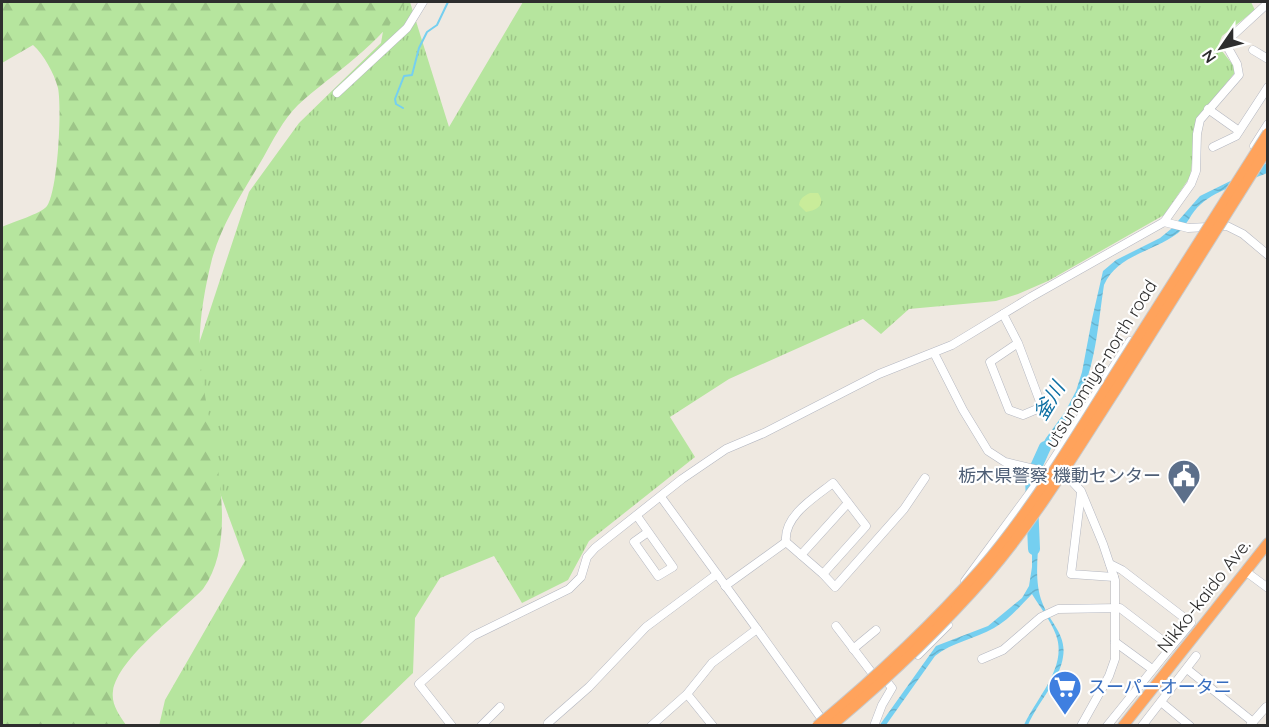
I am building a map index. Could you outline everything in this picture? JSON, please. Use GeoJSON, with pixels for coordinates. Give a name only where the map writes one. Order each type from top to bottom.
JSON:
{"type":"FeatureCollection","features":[{"type":"Feature","properties":{"kind":"highway","name":"utsunomiya-north road"},"geometry":{"type":"LineString","coordinates":[[819,722],[883,670],[928,626],[982,567],[1015,525],[1083,424],[1268,133]]}},
{"type":"Feature","properties":{"kind":"highway","name":"utsunomiya-north road"},"geometry":{"type":"LineString","coordinates":[[829,726],[889,676],[950,616],[989,573],[1022,530],[1091,429],[1268,148]]}},
{"type":"Feature","properties":{"kind":"highway","name":"Nikko-kaido Ave."},"geometry":{"type":"LineString","coordinates":[[1125,725],[1268,543]]}},
{"type":"Feature","properties":{"kind":"street"},"geometry":{"type":"LineString","coordinates":[[337,93],[407,28],[423,2]]}},
{"type":"Feature","properties":{"kind":"street"},"geometry":{"type":"LineString","coordinates":[[438,726],[449,722],[419,684],[473,636],[569,589],[581,577],[587,557],[595,548],[682,479],[726,449],[764,433],[879,374],[952,345],[1003,314],[1168,223],[1196,171],[1198,127],[1208,109],[1239,75],[1239,69],[1228,48],[1231,37],[1268,3]]}},
{"type":"Feature","properties":{"kind":"street"},"geometry":{"type":"LineString","coordinates":[[1254,50],[1268,59]]}},
{"type":"Feature","properties":{"kind":"street"},"geometry":{"type":"LineString","coordinates":[[1213,147],[1236,136],[1268,87]]}},
{"type":"Feature","properties":{"kind":"street"},"geometry":{"type":"LineString","coordinates":[[1208,109],[1239,131]]}},
{"type":"Feature","properties":{"kind":"street"},"geometry":{"type":"LineString","coordinates":[[811,726],[819,722],[899,650],[960,587],[1044,470],[1268,124]]}},
{"type":"Feature","properties":{"kind":"street"},"geometry":{"type":"LineString","coordinates":[[839,726],[935,638],[997,569],[1064,476],[1268,156]]}},
{"type":"Feature","properties":{"kind":"street"},"geometry":{"type":"LineString","coordinates":[[1168,223],[1188,228],[1227,226],[1243,234],[1267,252]]}},
{"type":"Feature","properties":{"kind":"street"},"geometry":{"type":"LineString","coordinates":[[1003,314],[1018,343],[1042,407],[1023,415],[1009,410],[990,362],[1018,343]]}},
{"type":"Feature","properties":{"kind":"street"},"geometry":{"type":"LineString","coordinates":[[933,353],[988,451],[1005,462],[1068,477],[1081,491],[1110,564],[1114,577],[1115,658],[1109,676],[1081,726]]}},
{"type":"Feature","properties":{"kind":"street"},"geometry":{"type":"LineString","coordinates":[[823,574],[866,526],[833,483],[795,516],[786,535],[786,542],[834,586],[904,509],[925,478]]}},
{"type":"Feature","properties":{"kind":"street"},"geometry":{"type":"LineString","coordinates":[[1081,491],[1071,574],[1114,577]]}},
{"type":"Feature","properties":{"kind":"street"},"geometry":{"type":"LineString","coordinates":[[662,497],[757,629],[819,722],[829,726]]}},
{"type":"Feature","properties":{"kind":"street"},"geometry":{"type":"LineString","coordinates":[[801,555],[848,503]]}},
{"type":"Feature","properties":{"kind":"street"},"geometry":{"type":"LineString","coordinates":[[636,516],[648,532],[673,567],[658,576],[634,542],[648,532]]}},
{"type":"Feature","properties":{"kind":"street"},"geometry":{"type":"LineString","coordinates":[[725,586],[786,542]]}},
{"type":"Feature","properties":{"kind":"street"},"geometry":{"type":"LineString","coordinates":[[1107,726],[1191,622],[1122,570],[1110,564]]}},
{"type":"Feature","properties":{"kind":"street"},"geometry":{"type":"LineString","coordinates":[[1245,572],[1268,588]]}},
{"type":"Feature","properties":{"kind":"street"},"geometry":{"type":"LineString","coordinates":[[548,723],[589,687],[646,627],[717,574]]}},
{"type":"Feature","properties":{"kind":"street"},"geometry":{"type":"LineString","coordinates":[[982,660],[1004,650],[1041,617],[1058,609],[1120,608],[1171,647]]}},
{"type":"Feature","properties":{"kind":"street"},"geometry":{"type":"LineString","coordinates":[[836,626],[872,673]]}},
{"type":"Feature","properties":{"kind":"street"},"geometry":{"type":"LineString","coordinates":[[651,726],[687,694],[712,663],[757,629]]}},
{"type":"Feature","properties":{"kind":"street"},"geometry":{"type":"LineString","coordinates":[[853,649],[876,630]]}},
{"type":"Feature","properties":{"kind":"street"},"geometry":{"type":"LineString","coordinates":[[1115,642],[1152,669]]}},
{"type":"Feature","properties":{"kind":"street"},"geometry":{"type":"LineString","coordinates":[[1142,726],[1196,656]]}},
{"type":"Feature","properties":{"kind":"street"},"geometry":{"type":"LineString","coordinates":[[1186,669],[1252,724],[1266,707]]}},
{"type":"Feature","properties":{"kind":"street"},"geometry":{"type":"LineString","coordinates":[[874,726],[892,688],[888,683]]}},
{"type":"Feature","properties":{"kind":"street"},"geometry":{"type":"LineString","coordinates":[[687,694],[713,726]]}},
{"type":"Feature","properties":{"kind":"street"},"geometry":{"type":"LineString","coordinates":[[1161,702],[1190,726]]}},
{"type":"Feature","properties":{"kind":"street"},"geometry":{"type":"LineString","coordinates":[[482,726],[500,707]]}},
{"type":"Feature","properties":{"kind":"green space"},"geometry":{"type":"Polygon","coordinates":[[[2,2],[405,2],[384,31],[370,45],[298,105],[288,117],[234,207],[216,246],[204,296],[200,358],[219,477],[222,508],[221,538],[215,565],[203,589],[137,651],[117,678],[113,700],[126,725],[2,725],[2,227],[33,215],[47,206],[54,184],[60,113],[58,88],[54,76],[45,59],[33,45],[2,63],[2,2]]]}},
{"type":"Feature","properties":{"kind":"green space"},"geometry":{"type":"Polygon","coordinates":[[[388,2],[410,2],[449,127],[523,2],[1251,2],[1255,10],[1222,36],[1218,46],[1237,70],[1201,114],[1194,129],[1190,177],[1164,215],[1048,281],[1018,294],[996,301],[909,309],[881,334],[863,319],[729,379],[670,417],[695,457],[589,541],[568,580],[522,603],[494,556],[440,578],[415,618],[413,673],[359,725],[159,726],[165,700],[245,561],[183,392],[249,192],[299,123],[381,43],[388,2]]]}},
{"type":"Feature","properties":{"kind":"green space"},"geometry":{"type":"Polygon","coordinates":[[[810,193],[818,193],[821,203],[814,210],[806,212],[799,205],[800,201],[810,193]]]}},
{"type":"Feature","properties":{"kind":"water"},"geometry":{"type":"Polygon","coordinates":[[[1267,163],[1267,173],[1208,199],[1198,207],[1178,233],[1127,260],[1110,275],[1104,285],[1092,360],[1083,389],[1073,410],[1040,460],[1034,459],[1076,391],[1103,271],[1116,260],[1160,238],[1200,196],[1267,163]]]}},
{"type":"Feature","properties":{"kind":"water"},"geometry":{"type":"Polygon","coordinates":[[[1032,534],[1039,534],[1037,568],[1040,594],[1045,609],[1060,635],[1064,649],[1058,674],[1028,725],[1024,725],[1049,682],[1058,659],[1059,647],[1051,625],[1032,594],[999,625],[949,647],[935,656],[886,725],[879,726],[936,646],[988,626],[1022,598],[1029,586],[1032,567],[1032,534]]]}},
{"type":"Feature","properties":{"kind":"waterway"},"geometry":{"type":"LineString","coordinates":[[403,108],[396,104],[395,99],[404,76],[412,75],[419,48],[427,32],[437,25],[448,2]]}},
{"type":"Feature","properties":{"kind":"waterway","name":"釜川"},"geometry":{"type":"LineString","coordinates":[[1034,549],[1031,478],[1045,447]]}},
{"type":"Feature","properties":{"kind":"place","name":"栃木県警察 機動センター"},"geometry":{"type":"Point","coordinates":[1184,505]}},
{"type":"Feature","properties":{"kind":"place","name":"スーパーオータニ"},"geometry":{"type":"Point","coordinates":[1065,716]}}]}
